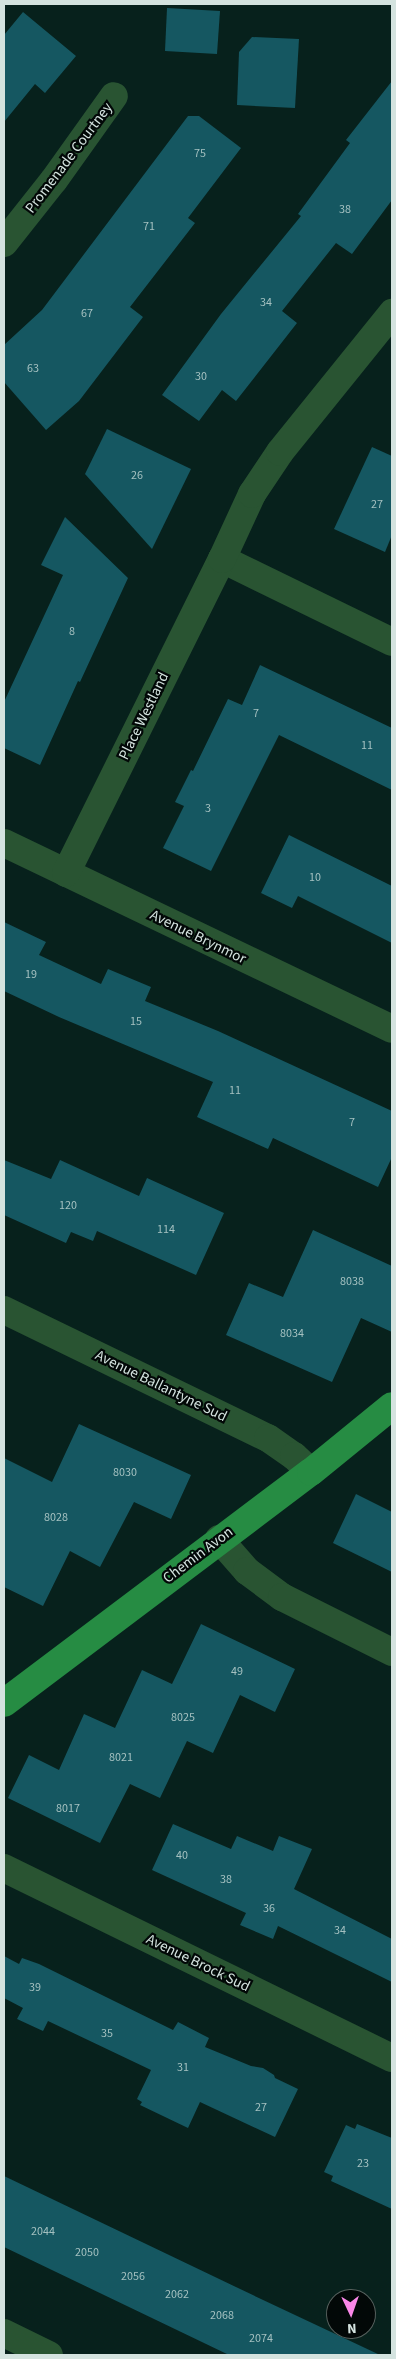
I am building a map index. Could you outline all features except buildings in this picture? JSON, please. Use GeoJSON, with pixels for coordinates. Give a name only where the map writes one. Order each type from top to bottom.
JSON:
{"type":"FeatureCollection","features":[{"type":"Feature","properties":{"kind":"main road","name":"Chemin Avon"},"geometry":{"type":"LineString","coordinates":[[4,1704],[219,1539],[311,1472],[392,1406]]}},
{"type":"Feature","properties":{"kind":"street","name":"Promenade Courtney"},"geometry":{"type":"LineString","coordinates":[[4,243],[54,180],[114,96]]}},
{"type":"Feature","properties":{"kind":"street","name":"Place Westland"},"geometry":{"type":"LineString","coordinates":[[66,873],[222,559],[240,517],[264,475],[392,313]]}},
{"type":"Feature","properties":{"kind":"street"},"geometry":{"type":"LineString","coordinates":[[222,559],[392,642]]}},
{"type":"Feature","properties":{"kind":"street","name":"Avenue Brynmor"},"geometry":{"type":"LineString","coordinates":[[4,844],[392,1029]]}},
{"type":"Feature","properties":{"kind":"street","name":"Avenue Ballantyne Sud"},"geometry":{"type":"LineString","coordinates":[[4,1310],[273,1441],[294,1456],[311,1472]]}},
{"type":"Feature","properties":{"kind":"street"},"geometry":{"type":"LineString","coordinates":[[219,1539],[247,1571],[282,1597],[392,1652]]}},
{"type":"Feature","properties":{"kind":"street","name":"Avenue Brock Sud"},"geometry":{"type":"LineString","coordinates":[[4,1868],[392,2058]]}},
{"type":"Feature","properties":{"kind":"street"},"geometry":{"type":"LineString","coordinates":[[4,2333],[49,2355]]}}]}
